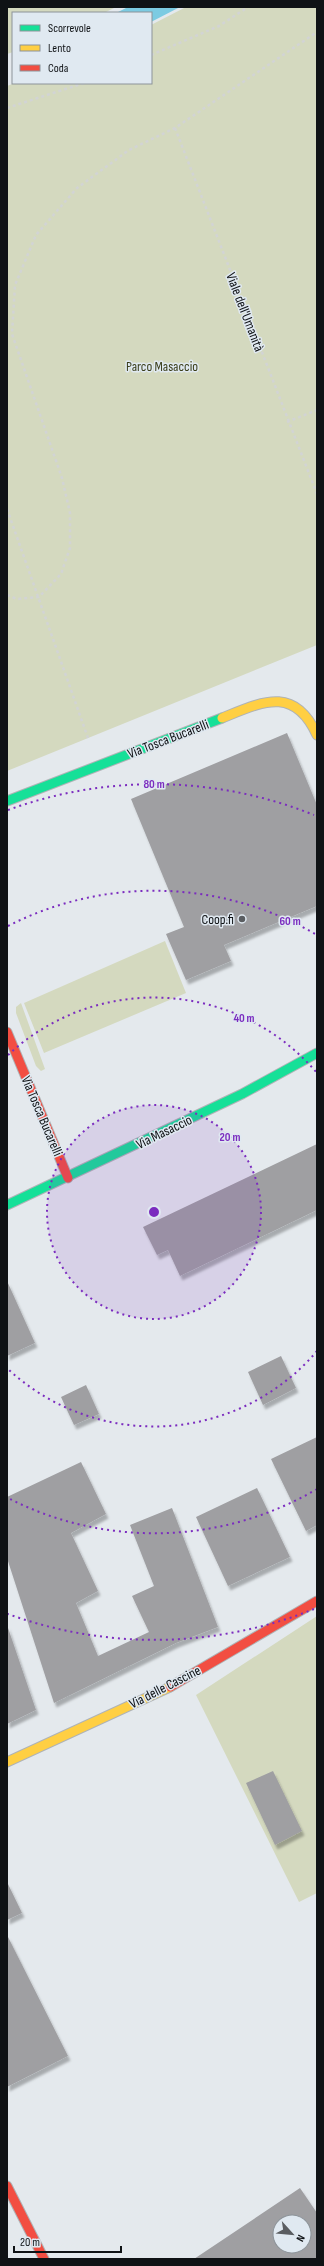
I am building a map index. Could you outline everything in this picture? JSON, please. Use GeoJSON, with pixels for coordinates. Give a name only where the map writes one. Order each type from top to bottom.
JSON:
{"type":"FeatureCollection","features":[{"type":"Feature","properties":{"kind":"street","name":"Via Tosca Bucarelli"},"geometry":{"type":"LineString","coordinates":[[7,802],[263,702],[283,702],[300,708],[313,725],[317,735]]}},
{"type":"Feature","properties":{"kind":"street","name":"Via Tosca Bucarelli"},"geometry":{"type":"LineString","coordinates":[[7,1032],[68,1178]]}},
{"type":"Feature","properties":{"kind":"street","name":"Via Masaccio"},"geometry":{"type":"LineString","coordinates":[[7,1205],[68,1178],[242,1094],[317,1053]]}},
{"type":"Feature","properties":{"kind":"street","name":"Via delle Cascine"},"geometry":{"type":"LineString","coordinates":[[7,1762],[173,1686],[317,1601]]}},
{"type":"Feature","properties":{"kind":"street"},"geometry":{"type":"LineString","coordinates":[[7,2186],[44,2259]]}},
{"type":"Feature","properties":{"kind":"path"},"geometry":{"type":"LineString","coordinates":[[152,55],[219,26],[248,7]]}},
{"type":"Feature","properties":{"kind":"path"},"geometry":{"type":"LineString","coordinates":[[7,595],[17,599],[39,597],[61,574],[70,548],[70,513],[62,478],[12,334],[15,285],[36,235],[77,188],[129,150],[175,128],[317,32]]}},
{"type":"Feature","properties":{"kind":"path"},"geometry":{"type":"LineString","coordinates":[[7,108],[81,84]]}},
{"type":"Feature","properties":{"kind":"path","name":"Viale dell'Umanità"},"geometry":{"type":"LineString","coordinates":[[175,128],[287,422],[317,494]]}},
{"type":"Feature","properties":{"kind":"path"},"geometry":{"type":"LineString","coordinates":[[287,422],[317,410]]}},
{"type":"Feature","properties":{"kind":"path"},"geometry":{"type":"LineString","coordinates":[[7,509],[98,766]]}},
{"type":"Feature","properties":{"kind":"green space"},"geometry":{"type":"Polygon","coordinates":[[[7,7],[116,7],[106,12],[12,12],[12,52],[7,54],[7,7]]]}},
{"type":"Feature","properties":{"kind":"green space","name":"Parco Masaccio"},"geometry":{"type":"Polygon","coordinates":[[[186,7],[317,7],[317,645],[7,771],[7,86],[12,84],[152,84],[152,24],[186,7]]]}},
{"type":"Feature","properties":{"kind":"green space"},"geometry":{"type":"Polygon","coordinates":[[[165,941],[186,993],[44,1053],[24,1003],[165,941]]]}},
{"type":"Feature","properties":{"kind":"green space"},"geometry":{"type":"Polygon","coordinates":[[[21,1003],[45,1069],[41,1071],[36,1066],[16,1013],[16,1007],[21,1003]]]}},
{"type":"Feature","properties":{"kind":"green space"},"geometry":{"type":"Polygon","coordinates":[[[317,1616],[317,1893],[299,1902],[196,1695],[317,1616]]]}},
{"type":"Feature","properties":{"kind":"water"},"geometry":{"type":"Polygon","coordinates":[[[128,7],[180,7],[152,21],[152,12],[118,12],[128,7]]]}},
{"type":"Feature","properties":{"kind":"building"},"geometry":{"type":"Polygon","coordinates":[[[287,733],[317,805],[317,906],[224,945],[231,961],[186,980],[166,934],[184,927],[131,799],[287,733]]]}},
{"type":"Feature","properties":{"kind":"building"},"geometry":{"type":"Polygon","coordinates":[[[317,1144],[317,1210],[180,1276],[168,1250],[157,1255],[143,1227],[317,1144]]]}},
{"type":"Feature","properties":{"kind":"building"},"geometry":{"type":"Polygon","coordinates":[[[7,1281],[35,1343],[7,1356],[7,1281]]]}},
{"type":"Feature","properties":{"kind":"building"},"geometry":{"type":"Polygon","coordinates":[[[281,1356],[296,1388],[263,1405],[248,1372],[281,1356]]]}},
{"type":"Feature","properties":{"kind":"building"},"geometry":{"type":"Polygon","coordinates":[[[86,1385],[99,1414],[74,1425],[61,1397],[86,1385]]]}},
{"type":"Feature","properties":{"kind":"building"},"geometry":{"type":"Polygon","coordinates":[[[317,1437],[317,1525],[306,1531],[271,1459],[317,1437]]]}},
{"type":"Feature","properties":{"kind":"building"},"geometry":{"type":"Polygon","coordinates":[[[81,1462],[106,1514],[71,1533],[98,1591],[76,1603],[98,1656],[149,1632],[132,1596],[154,1586],[130,1525],[172,1508],[218,1627],[176,1643],[54,1703],[7,1558],[7,1497],[81,1462]]]}},
{"type":"Feature","properties":{"kind":"building"},"geometry":{"type":"Polygon","coordinates":[[[257,1488],[290,1557],[228,1586],[196,1517],[257,1488]]]}},
{"type":"Feature","properties":{"kind":"building"},"geometry":{"type":"Polygon","coordinates":[[[7,1625],[36,1710],[7,1724],[7,1625]]]}},
{"type":"Feature","properties":{"kind":"building"},"geometry":{"type":"Polygon","coordinates":[[[273,1771],[302,1831],[275,1845],[246,1783],[273,1771]]]}},
{"type":"Feature","properties":{"kind":"building"},"geometry":{"type":"Polygon","coordinates":[[[7,1882],[22,1913],[7,1920],[7,1882]]]}},
{"type":"Feature","properties":{"kind":"building"},"geometry":{"type":"Polygon","coordinates":[[[7,1935],[68,2056],[7,2087],[7,1935]]]}},
{"type":"Feature","properties":{"kind":"building"},"geometry":{"type":"Polygon","coordinates":[[[300,2188],[317,2213],[317,2259],[194,2259],[300,2188]]]}},
{"type":"Feature","properties":{"kind":"traffic: fast"},"geometry":{"type":"LineString","coordinates":[[7,801],[222,718]]}},
{"type":"Feature","properties":{"kind":"traffic: fast"},"geometry":{"type":"LineString","coordinates":[[7,1205],[242,1094],[317,1053]]}},
{"type":"Feature","properties":{"kind":"traffic: slow"},"geometry":{"type":"LineString","coordinates":[[222,718],[264,703],[287,703],[298,709],[308,719],[317,735]]}},
{"type":"Feature","properties":{"kind":"traffic: slow"},"geometry":{"type":"LineString","coordinates":[[7,1762],[170,1687]]}},
{"type":"Feature","properties":{"kind":"traffic: jam"},"geometry":{"type":"LineString","coordinates":[[7,1032],[68,1178]]}},
{"type":"Feature","properties":{"kind":"traffic: jam"},"geometry":{"type":"LineString","coordinates":[[170,1687],[317,1601]]}},
{"type":"Feature","properties":{"kind":"traffic: jam"},"geometry":{"type":"LineString","coordinates":[[7,2186],[44,2259]]}},
{"type":"Feature","properties":{"kind":"place","name":"Coop.fi"},"geometry":{"type":"Point","coordinates":[242,919]}}]}
